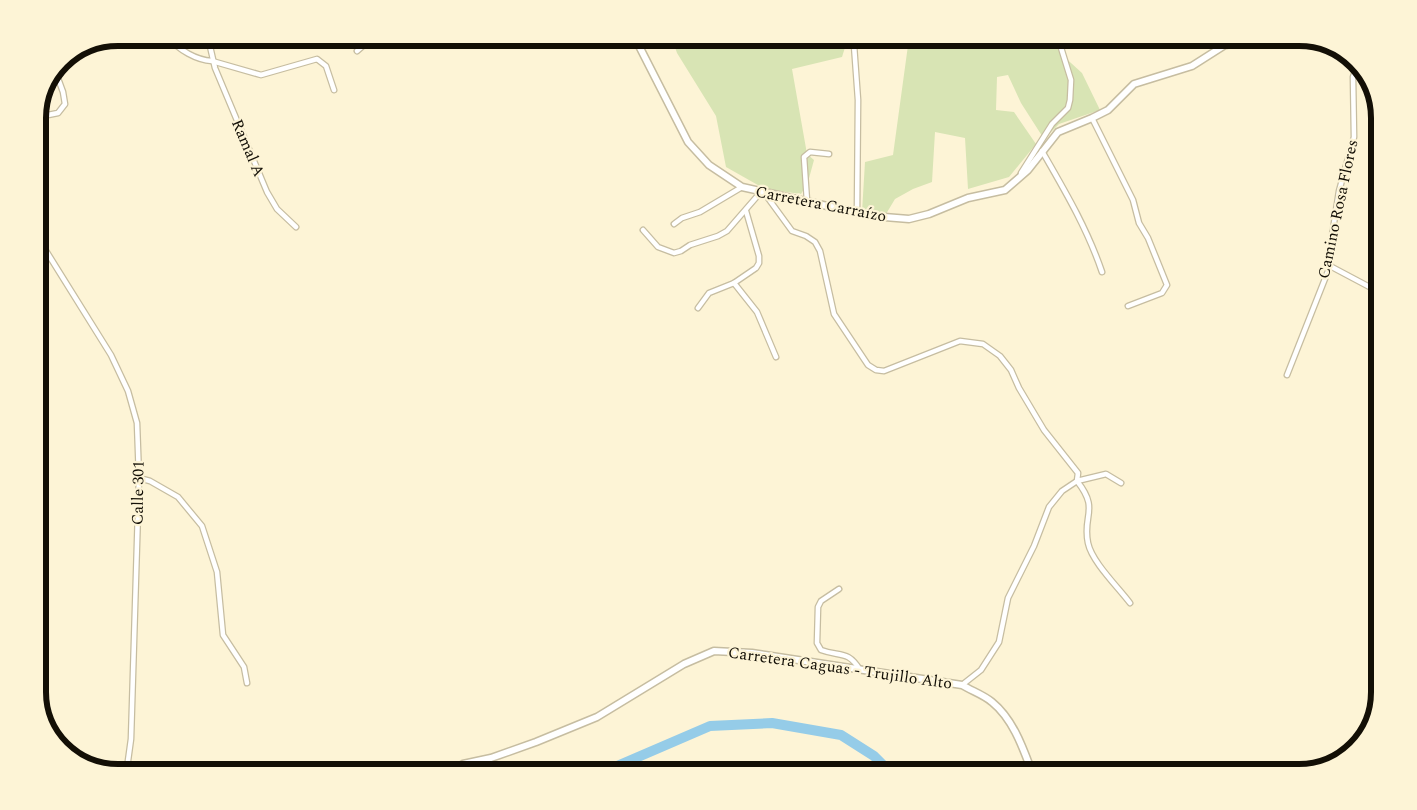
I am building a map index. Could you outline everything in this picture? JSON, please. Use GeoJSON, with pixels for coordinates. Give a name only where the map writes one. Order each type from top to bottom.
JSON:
{"type":"FeatureCollection","features":[{"type":"Feature","properties":{"kind":"street"},"geometry":{"type":"LineString","coordinates":[[175,46],[206,61],[261,75],[317,59],[326,66],[334,90]]}},
{"type":"Feature","properties":{"kind":"street","name":"Ramal A"},"geometry":{"type":"LineString","coordinates":[[210,46],[212,61],[267,192],[277,209],[296,227]]}},
{"type":"Feature","properties":{"kind":"street"},"geometry":{"type":"LineString","coordinates":[[357,51],[363,46]]}},
{"type":"Feature","properties":{"kind":"street","name":"Carretera Carraízo"},"geometry":{"type":"LineString","coordinates":[[639,46],[688,142],[709,164],[742,188],[872,216],[909,219],[929,214],[968,198],[1005,190],[1028,170],[1058,132],[1108,110],[1134,84],[1192,66],[1223,46]]}},
{"type":"Feature","properties":{"kind":"street"},"geometry":{"type":"LineString","coordinates":[[854,46],[858,100],[857,212]]}},
{"type":"Feature","properties":{"kind":"street"},"geometry":{"type":"LineString","coordinates":[[1016,180],[1052,124],[1068,108],[1071,80],[1060,46]]}},
{"type":"Feature","properties":{"kind":"street","name":"Camino Rosa Flores"},"geometry":{"type":"LineString","coordinates":[[1287,376],[1330,266],[1331,242],[1339,191],[1354,137],[1353,77],[1355,72]]}},
{"type":"Feature","properties":{"kind":"street"},"geometry":{"type":"LineString","coordinates":[[46,115],[58,113],[65,104],[58,79]]}},
{"type":"Feature","properties":{"kind":"street"},"geometry":{"type":"LineString","coordinates":[[1092,118],[1133,200],[1139,222],[1148,238],[1167,285],[1162,293],[1128,306]]}},
{"type":"Feature","properties":{"kind":"street"},"geometry":{"type":"LineString","coordinates":[[1042,151],[1081,220],[1102,272]]}},
{"type":"Feature","properties":{"kind":"street"},"geometry":{"type":"LineString","coordinates":[[807,202],[804,158],[810,152],[829,154]]}},
{"type":"Feature","properties":{"kind":"street"},"geometry":{"type":"LineString","coordinates":[[674,224],[682,218],[700,212],[742,188]]}},
{"type":"Feature","properties":{"kind":"street"},"geometry":{"type":"LineString","coordinates":[[643,230],[658,247],[674,253],[681,251],[690,245],[727,231],[763,193],[792,230],[815,242],[820,251],[834,314],[868,365],[876,370],[884,371],[960,341],[983,344],[1000,356],[1011,370],[1019,388],[1044,430],[1078,472],[1077,481],[1083,488],[1090,507],[1087,531],[1088,543],[1102,569],[1130,602]]}},
{"type":"Feature","properties":{"kind":"street"},"geometry":{"type":"LineString","coordinates":[[698,308],[710,293],[734,284],[756,268],[759,263],[759,256],[746,211]]}},
{"type":"Feature","properties":{"kind":"street","name":"Calle 301"},"geometry":{"type":"LineString","coordinates":[[46,251],[111,355],[128,391],[137,423],[139,478],[132,739],[128,764]]}},
{"type":"Feature","properties":{"kind":"street"},"geometry":{"type":"LineString","coordinates":[[1330,266],[1371,288]]}},
{"type":"Feature","properties":{"kind":"street"},"geometry":{"type":"LineString","coordinates":[[734,284],[757,312],[776,357]]}},
{"type":"Feature","properties":{"kind":"street"},"geometry":{"type":"LineString","coordinates":[[962,686],[981,670],[995,651],[999,642],[1008,598],[1034,546],[1050,506],[1062,491],[1077,481],[1106,474],[1121,483]]}},
{"type":"Feature","properties":{"kind":"street"},"geometry":{"type":"LineString","coordinates":[[139,478],[150,481],[178,497],[202,526],[217,572],[223,634],[244,668],[247,683]]}},
{"type":"Feature","properties":{"kind":"street"},"geometry":{"type":"LineString","coordinates":[[839,589],[821,601],[818,607],[817,643],[821,650],[846,655],[854,660],[860,670]]}},
{"type":"Feature","properties":{"kind":"street","name":"Carretera Caguas - Trujillo Alto"},"geometry":{"type":"LineString","coordinates":[[463,764],[491,758],[527,746],[597,717],[684,664],[714,651],[752,653],[962,686],[992,702],[1006,717],[1029,764]]}},
{"type":"Feature","properties":{"kind":"green space"},"geometry":{"type":"Polygon","coordinates":[[[675,46],[845,46],[842,57],[792,69],[807,154],[814,160],[808,182],[801,194],[765,189],[726,167],[716,116],[677,53],[675,46]]]}},
{"type":"Feature","properties":{"kind":"green space"},"geometry":{"type":"Polygon","coordinates":[[[908,46],[1060,46],[1060,53],[1082,73],[1100,110],[1059,124],[1044,139],[1021,103],[1008,75],[997,77],[996,110],[1014,112],[1036,144],[1009,177],[968,189],[965,138],[935,132],[932,182],[913,189],[895,199],[886,214],[862,212],[865,162],[893,155],[908,46]]]}},
{"type":"Feature","properties":{"kind":"waterway"},"geometry":{"type":"LineString","coordinates":[[622,764],[710,726],[772,723],[841,735],[874,756],[882,764]]}}]}
